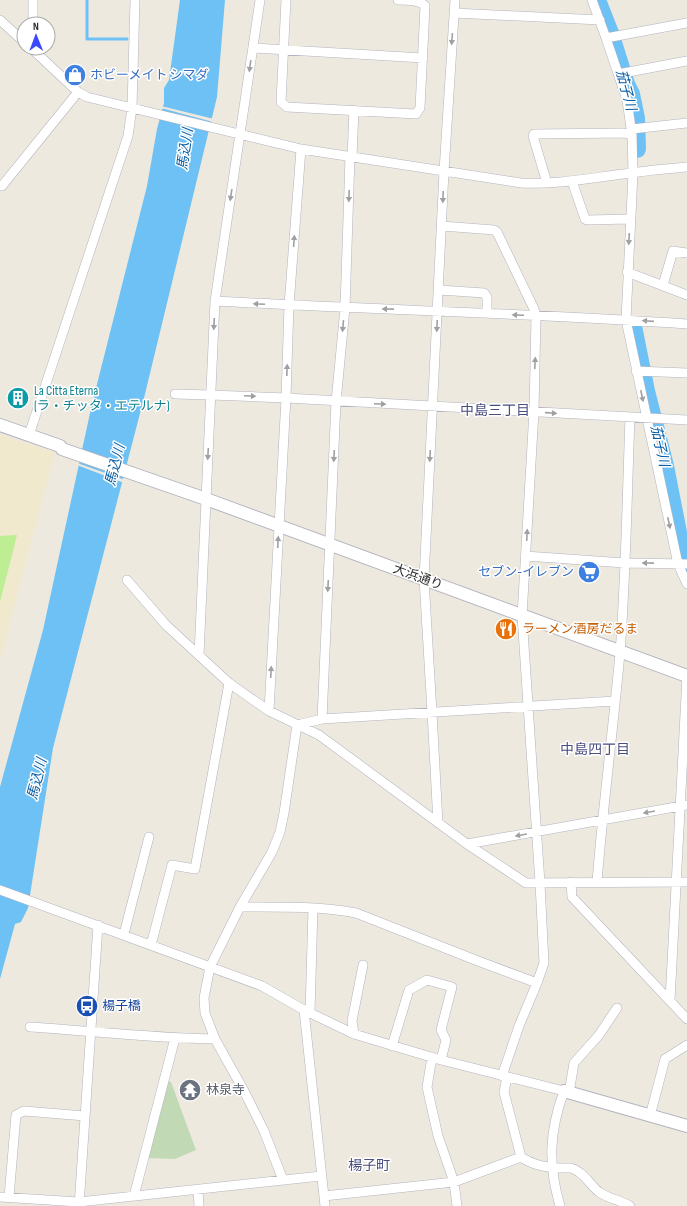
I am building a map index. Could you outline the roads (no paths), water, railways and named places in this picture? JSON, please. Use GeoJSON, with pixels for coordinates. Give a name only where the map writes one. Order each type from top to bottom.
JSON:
{"type":"FeatureCollection","features":[{"type":"Feature","properties":{"kind":"street"},"geometry":{"type":"LineString","coordinates":[[33,0],[33,16]]}},
{"type":"Feature","properties":{"kind":"street"},"geometry":{"type":"LineString","coordinates":[[0,425],[29,435],[128,136],[132,108],[135,0]]}},
{"type":"Feature","properties":{"kind":"street"},"geometry":{"type":"LineString","coordinates":[[199,656],[215,301],[237,134],[253,48],[260,0]]}},
{"type":"Feature","properties":{"kind":"street"},"geometry":{"type":"LineString","coordinates":[[286,0],[281,102],[284,105],[287,107],[416,114],[420,108],[424,5],[418,1],[398,0]]}},
{"type":"Feature","properties":{"kind":"street"},"geometry":{"type":"LineString","coordinates":[[438,823],[424,579],[444,171],[455,0]]}},
{"type":"Feature","properties":{"kind":"street"},"geometry":{"type":"LineString","coordinates":[[592,0],[600,20],[610,38],[622,73],[634,130],[635,172],[630,219],[626,320],[646,418],[687,584]]}},
{"type":"Feature","properties":{"kind":"street"},"geometry":{"type":"LineString","coordinates":[[454,13],[600,20]]}},
{"type":"Feature","properties":{"kind":"street"},"geometry":{"type":"LineString","coordinates":[[0,20],[16,35]]}},
{"type":"Feature","properties":{"kind":"street"},"geometry":{"type":"LineString","coordinates":[[610,38],[687,23]]}},
{"type":"Feature","properties":{"kind":"street"},"geometry":{"type":"LineString","coordinates":[[253,48],[423,58]]}},
{"type":"Feature","properties":{"kind":"street"},"geometry":{"type":"LineString","coordinates":[[39,56],[78,92],[87,97],[301,149],[521,183],[572,181],[635,172],[687,168]]}},
{"type":"Feature","properties":{"kind":"street"},"geometry":{"type":"LineString","coordinates":[[622,73],[687,61]]}},
{"type":"Feature","properties":{"kind":"street"},"geometry":{"type":"LineString","coordinates":[[2,186],[78,92]]}},
{"type":"Feature","properties":{"kind":"street"},"geometry":{"type":"LineString","coordinates":[[322,719],[336,402],[345,308],[354,110]]}},
{"type":"Feature","properties":{"kind":"street"},"geometry":{"type":"LineString","coordinates":[[547,183],[533,136],[534,134],[624,133],[634,130],[687,123]]}},
{"type":"Feature","properties":{"kind":"street"},"geometry":{"type":"LineString","coordinates":[[269,711],[286,398],[289,305],[301,149]]}},
{"type":"Feature","properties":{"kind":"street"},"geometry":{"type":"LineString","coordinates":[[572,181],[585,219],[630,219]]}},
{"type":"Feature","properties":{"kind":"street"},"geometry":{"type":"LineString","coordinates":[[442,226],[494,230],[497,232],[536,316],[534,412],[522,616],[544,963],[519,1026],[505,1077],[504,1092],[521,1156],[530,1163],[542,1167],[571,1168],[579,1172],[599,1192],[609,1198],[624,1202],[630,1206]]}},
{"type":"Feature","properties":{"kind":"street"},"geometry":{"type":"LineString","coordinates":[[663,285],[673,251],[687,253]]}},
{"type":"Feature","properties":{"kind":"street"},"geometry":{"type":"LineString","coordinates":[[627,272],[687,295]]}},
{"type":"Feature","properties":{"kind":"street"},"geometry":{"type":"LineString","coordinates":[[439,290],[484,293],[487,297],[487,313]]}},
{"type":"Feature","properties":{"kind":"street"},"geometry":{"type":"LineString","coordinates":[[215,301],[345,308],[437,310],[687,324]]}},
{"type":"Feature","properties":{"kind":"street"},"geometry":{"type":"LineString","coordinates":[[636,371],[687,373]]}},
{"type":"Feature","properties":{"kind":"street"},"geometry":{"type":"LineString","coordinates":[[175,394],[211,394],[687,420]]}},
{"type":"Feature","properties":{"kind":"street"},"geometry":{"type":"LineString","coordinates":[[597,882],[620,652],[630,418]]}},
{"type":"Feature","properties":{"kind":"street","name":"大浜通り"},"geometry":{"type":"LineString","coordinates":[[29,435],[60,446],[62,449],[330,544],[687,676]]}},
{"type":"Feature","properties":{"kind":"street"},"geometry":{"type":"LineString","coordinates":[[526,556],[625,563],[682,564]]}},
{"type":"Feature","properties":{"kind":"street"},"geometry":{"type":"LineString","coordinates":[[127,580],[166,624],[229,683],[269,711],[319,735],[466,844],[526,883],[687,882]]}},
{"type":"Feature","properties":{"kind":"street"},"geometry":{"type":"LineString","coordinates":[[670,1001],[675,882],[683,806],[687,676]]}},
{"type":"Feature","properties":{"kind":"street"},"geometry":{"type":"LineString","coordinates":[[151,945],[172,864],[195,869],[229,683]]}},
{"type":"Feature","properties":{"kind":"street"},"geometry":{"type":"LineString","coordinates":[[297,725],[322,719],[615,701]]}},
{"type":"Feature","properties":{"kind":"street"},"geometry":{"type":"LineString","coordinates":[[283,1180],[260,1124],[215,1039],[205,1013],[204,998],[210,967],[240,907],[272,852],[280,832],[297,725]]}},
{"type":"Feature","properties":{"kind":"street"},"geometry":{"type":"LineString","coordinates":[[466,844],[683,806]]}},
{"type":"Feature","properties":{"kind":"street"},"geometry":{"type":"LineString","coordinates":[[124,934],[149,836]]}},
{"type":"Feature","properties":{"kind":"street"},"geometry":{"type":"LineString","coordinates":[[571,882],[572,897],[687,1019]]}},
{"type":"Feature","properties":{"kind":"street"},"geometry":{"type":"LineString","coordinates":[[0,890],[43,904],[262,986],[307,1011],[354,1034],[436,1059],[566,1092],[687,1126]]}},
{"type":"Feature","properties":{"kind":"street"},"geometry":{"type":"LineString","coordinates":[[240,907],[313,908],[356,913],[537,983]]}},
{"type":"Feature","properties":{"kind":"street"},"geometry":{"type":"LineString","coordinates":[[313,908],[307,1011],[325,1206]]}},
{"type":"Feature","properties":{"kind":"street"},"geometry":{"type":"LineString","coordinates":[[79,1204],[98,925]]}},
{"type":"Feature","properties":{"kind":"street"},"geometry":{"type":"LineString","coordinates":[[354,1034],[352,1021],[363,965]]}},
{"type":"Feature","properties":{"kind":"street"},"geometry":{"type":"LineString","coordinates":[[392,1046],[410,990],[427,980],[452,987],[440,1030],[446,1040],[436,1059],[427,1087],[438,1136],[454,1182],[457,1206]]}},
{"type":"Feature","properties":{"kind":"street"},"geometry":{"type":"LineString","coordinates":[[560,1206],[552,1168],[551,1141],[558,1108],[566,1092],[574,1062],[599,1035],[617,1008]]}},
{"type":"Feature","properties":{"kind":"street"},"geometry":{"type":"LineString","coordinates":[[30,1027],[90,1030],[175,1038],[215,1039]]}},
{"type":"Feature","properties":{"kind":"street"},"geometry":{"type":"LineString","coordinates":[[134,1196],[175,1038]]}},
{"type":"Feature","properties":{"kind":"street"},"geometry":{"type":"LineString","coordinates":[[650,1116],[665,1058],[687,1045]]}},
{"type":"Feature","properties":{"kind":"street"},"geometry":{"type":"LineString","coordinates":[[85,1116],[24,1111],[16,1115],[10,1199],[79,1204],[134,1196],[322,1176]]}},
{"type":"Feature","properties":{"kind":"street"},"geometry":{"type":"LineString","coordinates":[[324,1196],[454,1182],[521,1156]]}},
{"type":"Feature","properties":{"kind":"street"},"geometry":{"type":"LineString","coordinates":[[198,1190],[199,1206]]}},
{"type":"Feature","properties":{"kind":"water","name":"馬込川"},"geometry":{"type":"Polygon","coordinates":[[[180,0],[225,0],[217,97],[144,398],[53,748],[28,908],[21,922],[15,924],[0,979],[0,787],[43,630],[92,404],[147,186],[157,129],[164,103],[164,88],[169,80],[180,0]]]}},
{"type":"Feature","properties":{"kind":"waterway"},"geometry":{"type":"LineString","coordinates":[[87,0],[87,39],[127,39]]}},
{"type":"Feature","properties":{"kind":"waterway","name":"茄子川"},"geometry":{"type":"LineString","coordinates":[[597,0],[610,33],[626,84],[631,94],[636,118],[637,149]]}},
{"type":"Feature","properties":{"kind":"waterway","name":"茄子川"},"geometry":{"type":"LineString","coordinates":[[633,326],[646,391],[665,466],[683,558],[687,565]]}},
{"type":"Feature","properties":{"kind":"place","name":"ホビーメイト シマダ"},"geometry":{"type":"Point","coordinates":[75,75]}},
{"type":"Feature","properties":{"kind":"place","name":"La Citta Eterna (ラ・チッタ・エテルナ)"},"geometry":{"type":"Point","coordinates":[18,398]}},
{"type":"Feature","properties":{"kind":"place","name":"セブン-イレブン"},"geometry":{"type":"Point","coordinates":[589,572]}},
{"type":"Feature","properties":{"kind":"place","name":"ラーメン酒房だるま"},"geometry":{"type":"Point","coordinates":[506,629]}},
{"type":"Feature","properties":{"kind":"place","name":"楊子橋"},"geometry":{"type":"Point","coordinates":[87,1006]}},
{"type":"Feature","properties":{"kind":"place","name":"林泉寺"},"geometry":{"type":"Point","coordinates":[190,1090]}},
{"type":"Feature","properties":{"kind":"district","name":"中島三丁目"},"geometry":{"type":"Point","coordinates":[495,410]}},
{"type":"Feature","properties":{"kind":"district","name":"中島四丁目"},"geometry":{"type":"Point","coordinates":[595,749]}},
{"type":"Feature","properties":{"kind":"district","name":"楊子町"},"geometry":{"type":"Point","coordinates":[369,1165]}}]}
